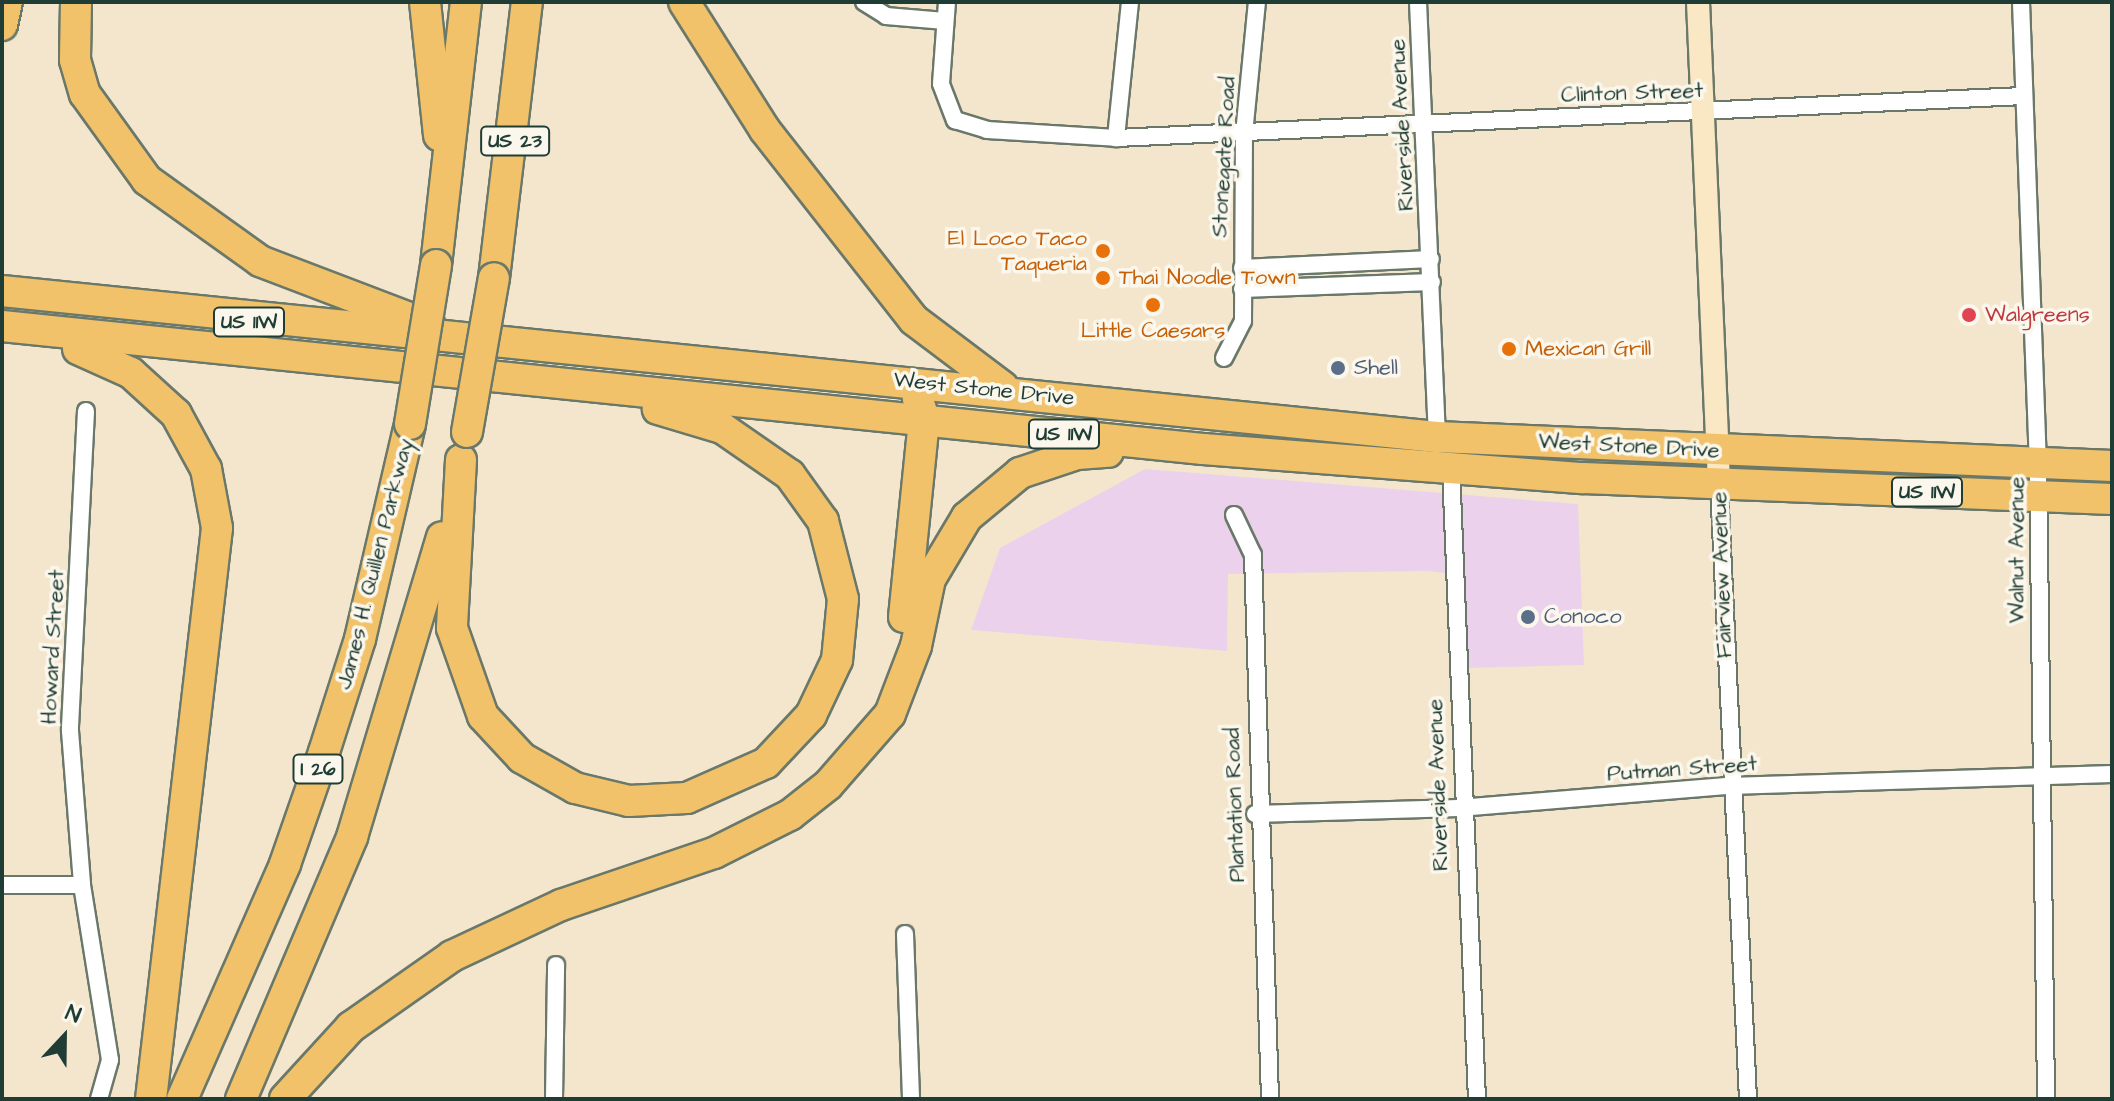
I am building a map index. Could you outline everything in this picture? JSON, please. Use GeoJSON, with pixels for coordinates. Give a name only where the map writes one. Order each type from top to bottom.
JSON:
{"type":"FeatureCollection","features":[{"type":"Feature","properties":{"kind":"highway"},"geometry":{"type":"LineString","coordinates":[[2,25],[7,2]]}},
{"type":"Feature","properties":{"kind":"highway"},"geometry":{"type":"LineString","coordinates":[[76,2],[75,60],[85,94],[120,152],[182,209],[306,284],[497,345]]}},
{"type":"Feature","properties":{"kind":"highway"},"geometry":{"type":"LineString","coordinates":[[425,2],[439,122],[436,265]]}},
{"type":"Feature","properties":{"kind":"highway","name":"James H. Quillen Parkway"},"geometry":{"type":"LineString","coordinates":[[182,1099],[285,864],[360,639],[410,424],[436,265],[466,2]]}},
{"type":"Feature","properties":{"kind":"highway","name":"US 23"},"geometry":{"type":"LineString","coordinates":[[241,1099],[387,739],[464,446],[494,278],[527,2]]}},
{"type":"Feature","properties":{"kind":"highway"},"geometry":{"type":"LineString","coordinates":[[684,2],[765,130],[914,320],[1012,392]]}},
{"type":"Feature","properties":{"kind":"highway","name":"West Stone Drive"},"geometry":{"type":"LineString","coordinates":[[2,291],[497,345],[905,381],[1437,437],[2112,466]]}},
{"type":"Feature","properties":{"kind":"highway"},"geometry":{"type":"LineString","coordinates":[[2,328],[106,358],[154,391],[194,441],[214,497],[215,561],[151,1099]]}},
{"type":"Feature","properties":{"kind":"highway","name":"West Stone Drive"},"geometry":{"type":"LineString","coordinates":[[2,328],[1203,449],[1451,469],[1719,484],[2112,499]]}},
{"type":"Feature","properties":{"kind":"highway"},"geometry":{"type":"LineString","coordinates":[[464,446],[451,592],[460,665],[483,716],[522,758],[602,797],[687,798],[766,763],[811,715],[837,660],[843,599],[823,521],[790,475],[746,441],[700,418],[519,381]]}},
{"type":"Feature","properties":{"kind":"highway"},"geometry":{"type":"LineString","coordinates":[[860,752],[897,657],[924,419],[905,381]]}},
{"type":"Feature","properties":{"kind":"highway"},"geometry":{"type":"LineString","coordinates":[[1241,451],[1266,441],[1412,453],[1437,437]]}},
{"type":"Feature","properties":{"kind":"highway"},"geometry":{"type":"LineString","coordinates":[[1451,469],[1468,454],[1551,458],[1582,444]]}},
{"type":"Feature","properties":{"kind":"highway"},"geometry":{"type":"LineString","coordinates":[[285,1099],[351,1027],[452,956],[561,905],[757,835],[860,752],[903,686],[939,557],[981,503],[1020,473],[1077,454],[1203,449]]}},
{"type":"Feature","properties":{"kind":"street"},"geometry":{"type":"LineString","coordinates":[[864,2],[886,16],[945,21]]}},
{"type":"Feature","properties":{"kind":"street","name":"Clinton Street"},"geometry":{"type":"LineString","coordinates":[[947,2],[942,96],[955,120],[987,130],[1116,138],[1244,134],[1424,122],[1704,113],[2022,96]]}},
{"type":"Feature","properties":{"kind":"street"},"geometry":{"type":"LineString","coordinates":[[1116,138],[1130,2]]}},
{"type":"Feature","properties":{"kind":"street","name":"Stonegate Road"},"geometry":{"type":"LineString","coordinates":[[1224,358],[1243,321],[1244,134],[1257,2]]}},
{"type":"Feature","properties":{"kind":"street","name":"Riverside Avenue"},"geometry":{"type":"LineString","coordinates":[[1418,2],[1437,437]]}},
{"type":"Feature","properties":{"kind":"street","name":"Fairview Avenue"},"geometry":{"type":"LineString","coordinates":[[1698,2],[1729,786],[1748,1099]]}},
{"type":"Feature","properties":{"kind":"street","name":"Walnut Avenue"},"geometry":{"type":"LineString","coordinates":[[2021,2],[2022,96],[2038,462],[2046,1099]]}},
{"type":"Feature","properties":{"kind":"street"},"geometry":{"type":"LineString","coordinates":[[1242,268],[1431,259]]}},
{"type":"Feature","properties":{"kind":"street"},"geometry":{"type":"LineString","coordinates":[[1242,289],[1432,282]]}},
{"type":"Feature","properties":{"kind":"street","name":"Howard Street"},"geometry":{"type":"LineString","coordinates":[[86,411],[70,731],[82,885],[110,1060],[99,1099]]}},
{"type":"Feature","properties":{"kind":"street","name":"Riverside Avenue"},"geometry":{"type":"LineString","coordinates":[[1451,469],[1459,808],[1477,1099]]}},
{"type":"Feature","properties":{"kind":"street","name":"Plantation Road"},"geometry":{"type":"LineString","coordinates":[[1234,515],[1253,555],[1255,814],[1270,1099]]}},
{"type":"Feature","properties":{"kind":"street","name":"Putman Street"},"geometry":{"type":"LineString","coordinates":[[1255,814],[1459,808],[1729,786],[2112,774]]}},
{"type":"Feature","properties":{"kind":"street"},"geometry":{"type":"LineString","coordinates":[[2,885],[82,885]]}},
{"type":"Feature","properties":{"kind":"street"},"geometry":{"type":"LineString","coordinates":[[905,934],[911,1099]]}},
{"type":"Feature","properties":{"kind":"street"},"geometry":{"type":"LineString","coordinates":[[554,1099],[556,965]]}},
{"type":"Feature","properties":{"kind":"shaded area"},"geometry":{"type":"Polygon","coordinates":[[[1145,469],[1578,504],[1584,665],[1464,668],[1463,575],[1427,571],[1228,574],[1227,651],[971,630],[1000,548],[1145,469]]]}},
{"type":"Feature","properties":{"kind":"place","name":"El Loco Taco Taqueria"},"geometry":{"type":"Point","coordinates":[1103,251]}},
{"type":"Feature","properties":{"kind":"place","name":"Thai Noodle Town"},"geometry":{"type":"Point","coordinates":[1103,278]}},
{"type":"Feature","properties":{"kind":"place","name":"Little Caesars"},"geometry":{"type":"Point","coordinates":[1153,305]}},
{"type":"Feature","properties":{"kind":"place","name":"Walgreens"},"geometry":{"type":"Point","coordinates":[1969,315]}},
{"type":"Feature","properties":{"kind":"place","name":"Mexican Grill"},"geometry":{"type":"Point","coordinates":[1509,349]}},
{"type":"Feature","properties":{"kind":"place","name":"Shell"},"geometry":{"type":"Point","coordinates":[1338,368]}},
{"type":"Feature","properties":{"kind":"place","name":"Conoco"},"geometry":{"type":"Point","coordinates":[1528,617]}}]}
